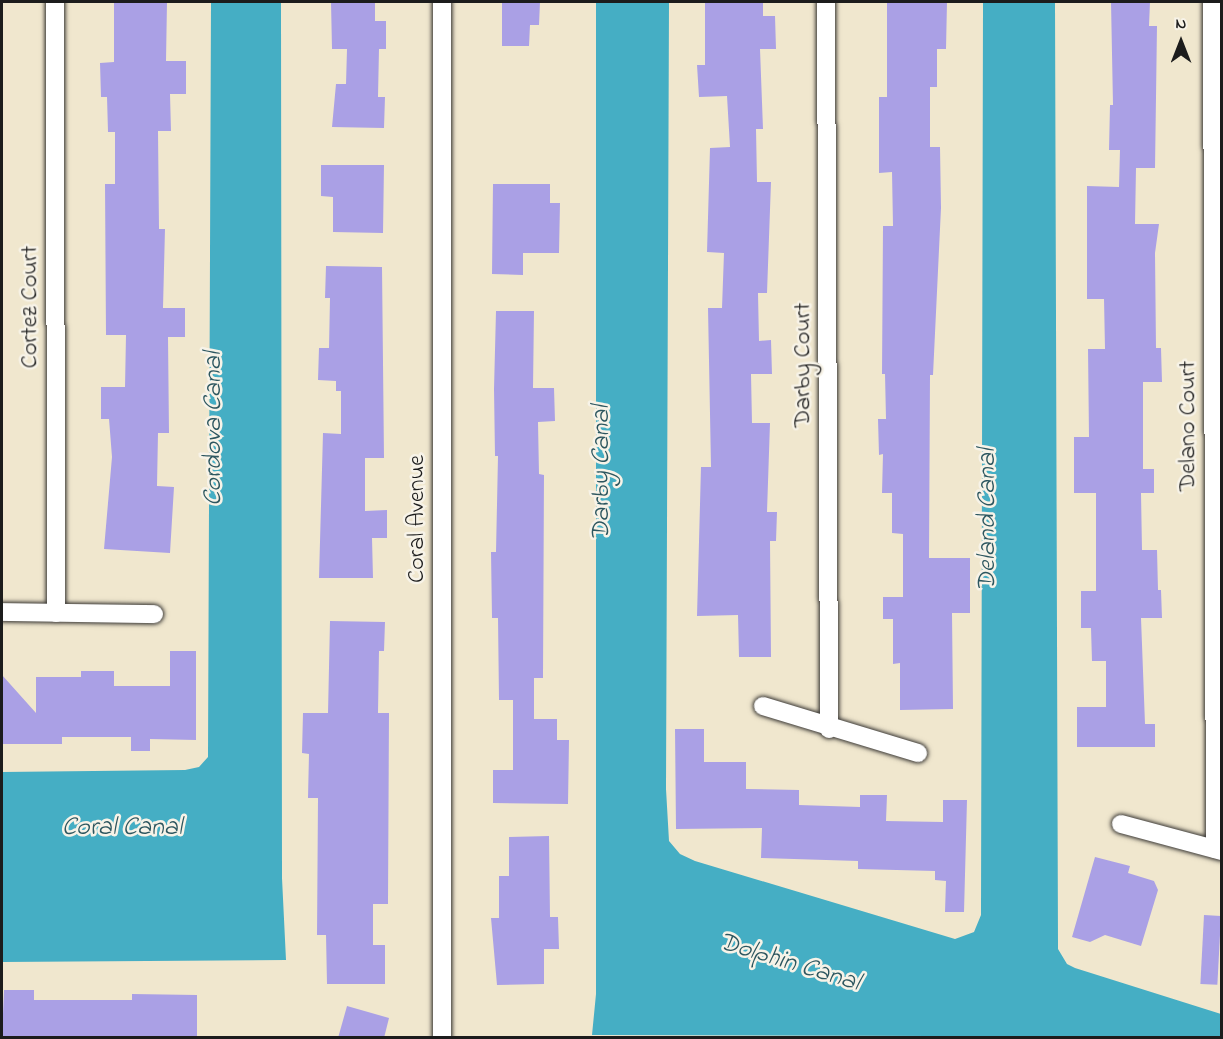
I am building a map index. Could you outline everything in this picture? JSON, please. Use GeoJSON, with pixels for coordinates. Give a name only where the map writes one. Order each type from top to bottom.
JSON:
{"type":"FeatureCollection","features":[{"type":"Feature","properties":{"kind":"street","name":"Cortez Court"},"geometry":{"type":"LineString","coordinates":[[55,2],[56,613]]}},
{"type":"Feature","properties":{"kind":"street","name":"Coral Avenue"},"geometry":{"type":"LineString","coordinates":[[442,2],[442,1038]]}},
{"type":"Feature","properties":{"kind":"street","name":"Darby Court"},"geometry":{"type":"LineString","coordinates":[[826,2],[829,729]]}},
{"type":"Feature","properties":{"kind":"street","name":"Delano Court"},"geometry":{"type":"LineString","coordinates":[[1121,824],[1218,850],[1212,2]]}},
{"type":"Feature","properties":{"kind":"street"},"geometry":{"type":"LineString","coordinates":[[2,612],[154,614]]}},
{"type":"Feature","properties":{"kind":"street"},"geometry":{"type":"LineString","coordinates":[[763,706],[829,729],[918,753]]}},
{"type":"Feature","properties":{"kind":"water"},"geometry":{"type":"Polygon","coordinates":[[[211,2],[281,2],[282,878],[286,960],[2,962],[2,772],[185,770],[199,767],[208,757],[211,2]]]}},
{"type":"Feature","properties":{"kind":"water"},"geometry":{"type":"Polygon","coordinates":[[[596,2],[669,2],[666,789],[669,841],[680,854],[695,861],[955,939],[974,932],[981,915],[983,2],[1055,2],[1058,949],[1067,964],[1075,968],[1221,1014],[1221,1037],[592,1035],[596,994],[596,2]]]}},
{"type":"Feature","properties":{"kind":"building"},"geometry":{"type":"Polygon","coordinates":[[[114,2],[167,2],[166,61],[186,61],[186,94],[170,94],[171,131],[158,131],[159,229],[165,229],[163,308],[185,308],[185,337],[168,337],[169,433],[158,433],[157,486],[174,487],[170,553],[104,549],[112,457],[109,419],[101,419],[101,387],[125,387],[126,335],[106,335],[105,184],[115,184],[115,132],[108,132],[107,97],[101,97],[100,63],[114,62],[114,2]]]}},
{"type":"Feature","properties":{"kind":"building"},"geometry":{"type":"Polygon","coordinates":[[[331,2],[375,2],[375,21],[386,21],[386,49],[379,49],[378,97],[385,97],[384,128],[332,127],[336,84],[346,84],[347,49],[332,49],[331,2]]]}},
{"type":"Feature","properties":{"kind":"building"},"geometry":{"type":"Polygon","coordinates":[[[502,2],[540,2],[539,25],[530,25],[529,46],[502,46],[502,2]]]}},
{"type":"Feature","properties":{"kind":"building"},"geometry":{"type":"Polygon","coordinates":[[[705,2],[763,2],[763,16],[775,16],[776,49],[760,49],[763,129],[756,129],[757,182],[771,182],[767,293],[758,293],[759,341],[771,340],[772,374],[751,374],[752,423],[770,423],[767,512],[777,512],[776,541],[770,541],[771,657],[739,657],[738,615],[697,616],[701,467],[711,467],[708,308],[722,308],[724,253],[707,252],[710,148],[730,147],[727,96],[699,97],[697,65],[705,65],[705,2]]]}},
{"type":"Feature","properties":{"kind":"building"},"geometry":{"type":"Polygon","coordinates":[[[887,2],[947,2],[946,49],[937,49],[937,87],[930,87],[930,147],[940,147],[941,208],[933,375],[930,375],[929,558],[970,558],[970,613],[952,613],[953,709],[900,710],[900,663],[893,664],[893,619],[883,619],[883,597],[903,597],[903,534],[892,533],[892,493],[882,493],[883,454],[879,455],[878,419],[886,419],[885,374],[882,374],[883,226],[893,226],[892,172],[879,173],[879,97],[887,97],[887,2]]]}},
{"type":"Feature","properties":{"kind":"building"},"geometry":{"type":"Polygon","coordinates":[[[1111,2],[1150,2],[1149,26],[1157,26],[1155,168],[1136,168],[1135,224],[1159,224],[1155,253],[1156,348],[1161,348],[1162,382],[1143,382],[1143,469],[1154,469],[1154,493],[1141,493],[1142,550],[1157,550],[1158,590],[1161,590],[1162,618],[1141,618],[1145,724],[1155,724],[1155,747],[1077,747],[1077,707],[1106,707],[1106,661],[1092,661],[1091,628],[1081,628],[1081,591],[1096,591],[1096,493],[1074,493],[1074,437],[1089,437],[1088,349],[1105,349],[1104,299],[1087,299],[1087,186],[1119,187],[1120,150],[1109,150],[1110,105],[1113,105],[1111,2]]]}},
{"type":"Feature","properties":{"kind":"building"},"geometry":{"type":"Polygon","coordinates":[[[321,165],[384,165],[383,233],[333,232],[333,197],[321,196],[321,165]]]}},
{"type":"Feature","properties":{"kind":"building"},"geometry":{"type":"Polygon","coordinates":[[[493,184],[550,184],[550,203],[560,203],[559,253],[523,253],[523,275],[492,274],[493,184]]]}},
{"type":"Feature","properties":{"kind":"building"},"geometry":{"type":"Polygon","coordinates":[[[326,266],[382,267],[384,458],[365,458],[365,511],[387,510],[387,538],[372,538],[373,578],[319,578],[323,433],[341,434],[341,391],[336,391],[336,381],[318,380],[319,348],[329,348],[330,298],[325,298],[326,266]]]}},
{"type":"Feature","properties":{"kind":"building"},"geometry":{"type":"Polygon","coordinates":[[[496,311],[534,311],[533,388],[554,388],[555,421],[538,422],[539,474],[544,475],[543,678],[534,678],[534,719],[557,719],[557,740],[569,740],[568,804],[493,803],[493,770],[513,770],[513,700],[499,700],[498,618],[492,618],[491,552],[496,552],[498,456],[495,456],[494,389],[496,311]]]}},
{"type":"Feature","properties":{"kind":"building"},"geometry":{"type":"Polygon","coordinates":[[[330,621],[385,622],[384,651],[379,651],[378,713],[389,713],[388,904],[373,904],[373,945],[385,945],[385,984],[327,984],[326,935],[317,935],[318,798],[308,798],[309,754],[302,753],[303,713],[328,713],[330,621]]]}},
{"type":"Feature","properties":{"kind":"building"},"geometry":{"type":"Polygon","coordinates":[[[170,651],[196,651],[196,740],[150,739],[150,751],[131,751],[131,737],[62,737],[62,744],[2,744],[2,675],[36,713],[36,677],[81,677],[81,671],[114,671],[114,686],[170,686],[170,651]]]}},
{"type":"Feature","properties":{"kind":"building"},"geometry":{"type":"Polygon","coordinates":[[[675,729],[704,729],[704,762],[746,762],[746,789],[799,790],[799,805],[860,807],[860,795],[887,795],[886,821],[943,822],[943,800],[967,800],[964,912],[945,912],[946,881],[935,880],[935,871],[858,869],[858,861],[761,858],[762,828],[676,829],[675,729]]]}},
{"type":"Feature","properties":{"kind":"building"},"geometry":{"type":"Polygon","coordinates":[[[549,836],[550,917],[558,917],[559,949],[544,949],[544,984],[497,985],[491,918],[499,918],[499,876],[509,876],[509,837],[549,836]]]}},
{"type":"Feature","properties":{"kind":"building"},"geometry":{"type":"Polygon","coordinates":[[[1095,857],[1130,866],[1128,873],[1154,881],[1158,890],[1141,946],[1105,935],[1090,942],[1072,937],[1095,857]]]}},
{"type":"Feature","properties":{"kind":"building"},"geometry":{"type":"Polygon","coordinates":[[[1204,915],[1221,916],[1217,985],[1200,984],[1204,915]]]}},
{"type":"Feature","properties":{"kind":"building"},"geometry":{"type":"Polygon","coordinates":[[[4,990],[34,990],[34,1000],[132,1000],[132,994],[197,995],[197,1038],[2,1038],[4,990]]]}},
{"type":"Feature","properties":{"kind":"building"},"geometry":{"type":"Polygon","coordinates":[[[347,1006],[389,1018],[384,1038],[338,1038],[347,1006]]]}},
{"type":"Feature","properties":{"kind":"water label","name":"Cordova Canal"},"geometry":{"type":"Point","coordinates":[215,429]}},
{"type":"Feature","properties":{"kind":"water label","name":"Darby Canal"},"geometry":{"type":"Point","coordinates":[603,473]}},
{"type":"Feature","properties":{"kind":"water label","name":"Deland Canal"},"geometry":{"type":"Point","coordinates":[989,520]}},
{"type":"Feature","properties":{"kind":"water label","name":"Coral Canal"},"geometry":{"type":"Point","coordinates":[122,829]}},
{"type":"Feature","properties":{"kind":"water label","name":"Dolphin Canal"},"geometry":{"type":"Point","coordinates":[789,964]}}]}
